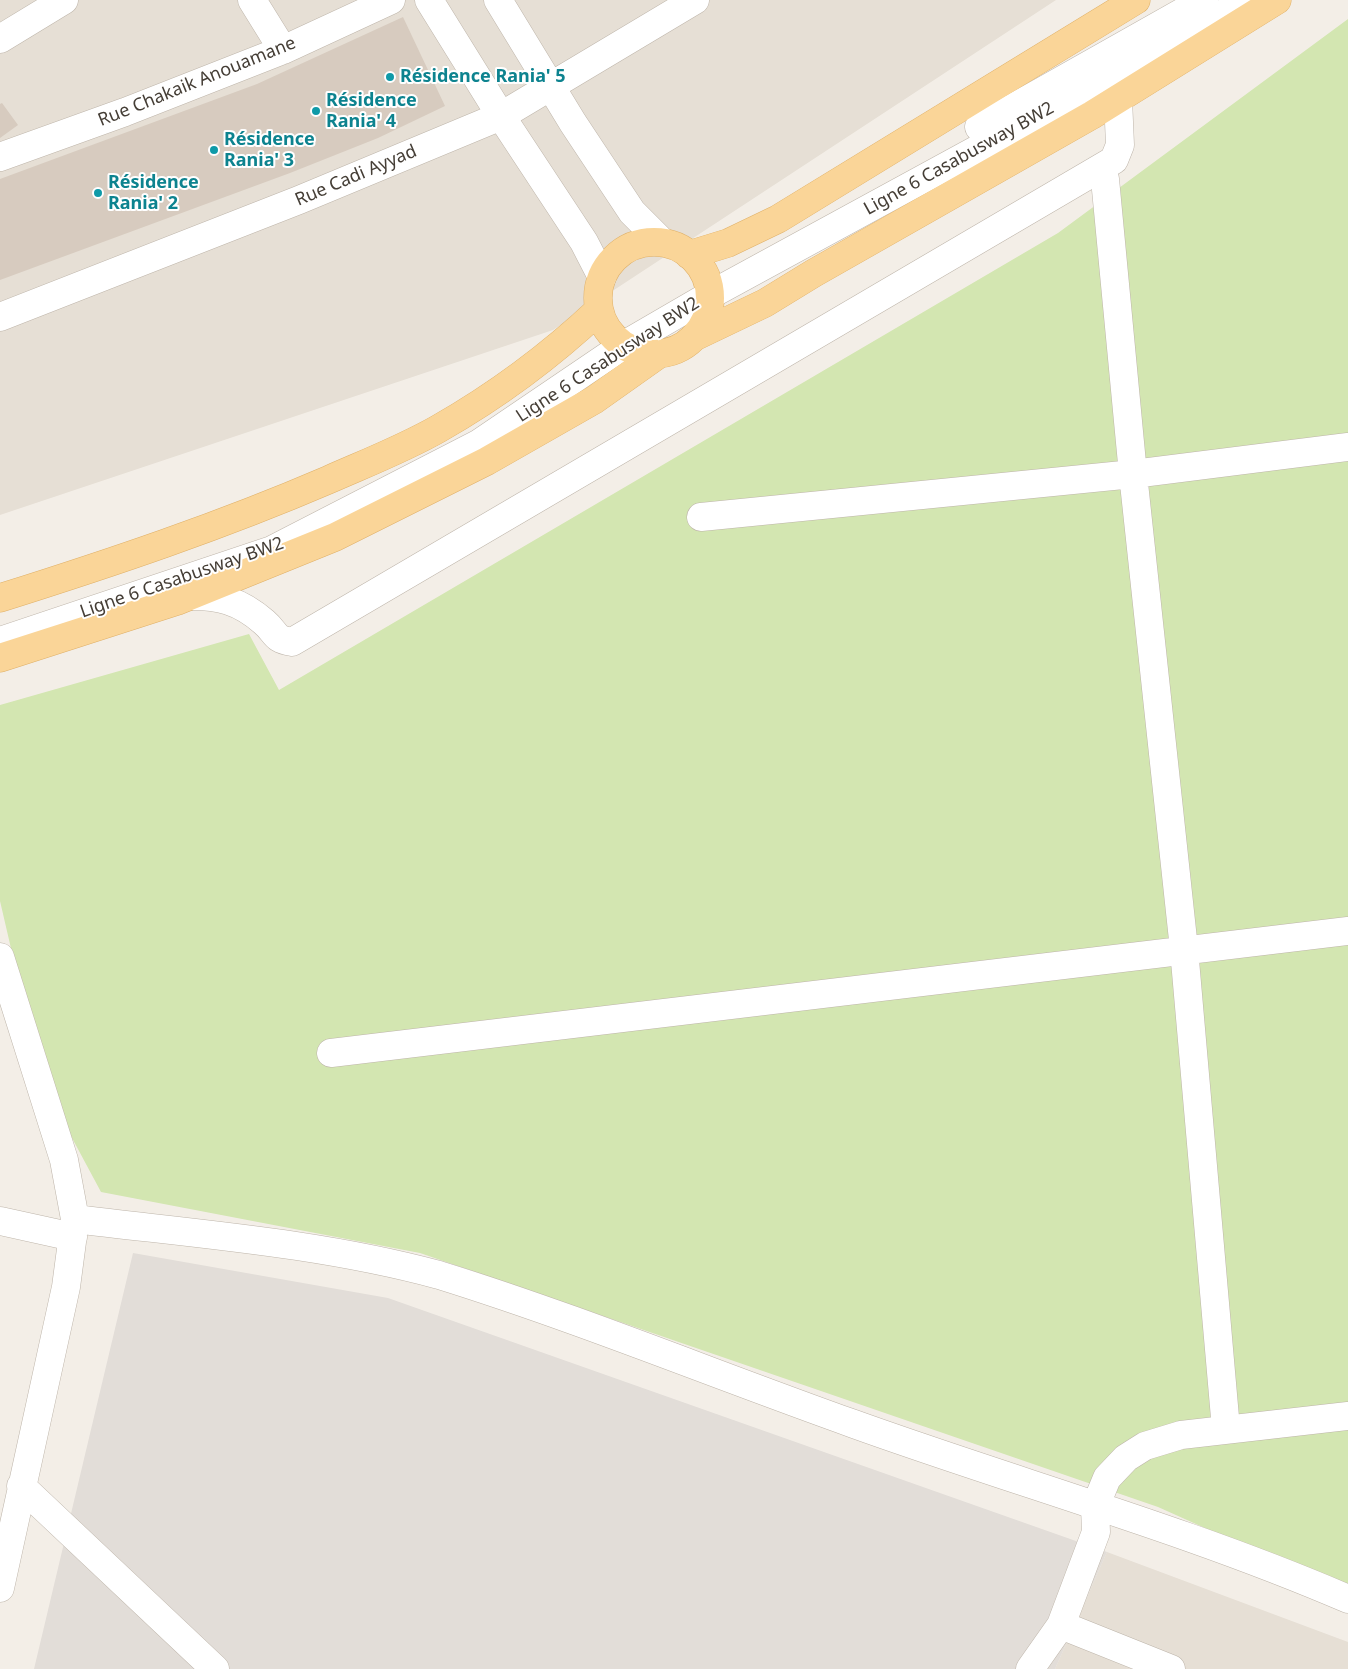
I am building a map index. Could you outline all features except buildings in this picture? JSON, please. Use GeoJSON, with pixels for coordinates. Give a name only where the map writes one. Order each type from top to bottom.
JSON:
{"type":"FeatureCollection","features":[{"type":"Feature","properties":{"kind":"main road"},"geometry":{"type":"LineString","coordinates":[[689,255],[728,243],[778,219],[1136,0]]}},
{"type":"Feature","properties":{"kind":"main road"},"geometry":{"type":"LineString","coordinates":[[0,658],[188,596],[335,537],[487,461],[594,400],[659,354],[678,348],[694,337],[766,303],[814,273],[1118,99],[1277,0]]}},
{"type":"Feature","properties":{"kind":"main road"},"geometry":{"type":"LineString","coordinates":[[659,354],[641,352],[619,341],[607,329],[599,310],[599,288],[602,277],[612,262],[626,250],[644,244],[662,242],[676,247],[689,255],[703,271],[709,288],[706,318],[694,337]]}},
{"type":"Feature","properties":{"kind":"main road"},"geometry":{"type":"LineString","coordinates":[[0,598],[161,546],[298,493],[429,433],[500,389],[560,346],[599,310]]}},
{"type":"Feature","properties":{"kind":"street"},"geometry":{"type":"LineString","coordinates":[[0,39],[64,0]]}},
{"type":"Feature","properties":{"kind":"street"},"geometry":{"type":"LineString","coordinates":[[252,0],[283,50]]}},
{"type":"Feature","properties":{"kind":"street","name":"Rue Chakaik Anouamane"},"geometry":{"type":"LineString","coordinates":[[0,157],[125,112],[283,50],[392,0]]}},
{"type":"Feature","properties":{"kind":"street"},"geometry":{"type":"LineString","coordinates":[[429,0],[501,116],[584,242],[602,277]]}},
{"type":"Feature","properties":{"kind":"street"},"geometry":{"type":"LineString","coordinates":[[498,0],[551,87],[632,212],[662,242]]}},
{"type":"Feature","properties":{"kind":"street","name":"Rue Cadi Ayyad"},"geometry":{"type":"LineString","coordinates":[[0,317],[299,200],[501,116],[695,0]]}},
{"type":"Feature","properties":{"kind":"street","name":"Ligne 6 Casabusway BW2"},"geometry":{"type":"LineString","coordinates":[[0,628],[268,534],[478,429],[619,341],[1204,0]]}},
{"type":"Feature","properties":{"kind":"street","name":"Ligne 6 Casabusway BW2"},"geometry":{"type":"LineString","coordinates":[[709,288],[1189,34],[1246,0]]}},
{"type":"Feature","properties":{"kind":"street"},"geometry":{"type":"LineString","coordinates":[[188,596],[213,596],[249,610],[266,623],[280,640],[292,642],[1114,160],[1120,145],[1118,99]]}},
{"type":"Feature","properties":{"kind":"street"},"geometry":{"type":"LineString","coordinates":[[1105,179],[1133,474],[1184,949],[1226,1429]]}},
{"type":"Feature","properties":{"kind":"street","name":"Ligne 6 Casabusway BW2"},"geometry":{"type":"LineString","coordinates":[[0,641],[272,550],[478,444],[619,341]]}},
{"type":"Feature","properties":{"kind":"street"},"geometry":{"type":"LineString","coordinates":[[701,517],[1133,474],[1348,447]]}},
{"type":"Feature","properties":{"kind":"street"},"geometry":{"type":"LineString","coordinates":[[331,1053],[1348,930]]}},
{"type":"Feature","properties":{"kind":"street"},"geometry":{"type":"LineString","coordinates":[[0,957],[64,1160],[74,1228],[66,1288],[0,1588]]}},
{"type":"Feature","properties":{"kind":"street"},"geometry":{"type":"LineString","coordinates":[[0,1221],[292,1246],[403,1265],[439,1275],[652,1349],[854,1424],[1200,1543],[1348,1599]]}},
{"type":"Feature","properties":{"kind":"street"},"geometry":{"type":"LineString","coordinates":[[1030,1669],[1061,1625],[1096,1532],[1095,1507],[1107,1478],[1126,1458],[1145,1446],[1181,1435],[1348,1416]]}},
{"type":"Feature","properties":{"kind":"street"},"geometry":{"type":"LineString","coordinates":[[21,1486],[215,1669]]}},
{"type":"Feature","properties":{"kind":"street"},"geometry":{"type":"LineString","coordinates":[[1061,1625],[1171,1669]]}},
{"type":"Feature","properties":{"kind":"shaded area"},"geometry":{"type":"Polygon","coordinates":[[[0,0],[1056,0],[553,330],[0,515],[0,0]]]}},
{"type":"Feature","properties":{"kind":"shaded area"},"geometry":{"type":"Polygon","coordinates":[[[133,1253],[388,1298],[1107,1552],[1055,1669],[34,1669],[133,1253]]]}},
{"type":"Feature","properties":{"kind":"shaded area"},"geometry":{"type":"Polygon","coordinates":[[[1107,1552],[1348,1642],[1348,1669],[1055,1669],[1107,1552]]]}},
{"type":"Feature","properties":{"kind":"green space"},"geometry":{"type":"Polygon","coordinates":[[[1348,19],[1348,1592],[1158,1507],[420,1253],[101,1192],[42,1082],[0,901],[0,705],[249,634],[279,690],[1058,233],[1348,19]]]}},
{"type":"Feature","properties":{"kind":"place","name":"Résidence Rania' 5"},"geometry":{"type":"Point","coordinates":[390,77]}},
{"type":"Feature","properties":{"kind":"place","name":"Résidence Rania' 4"},"geometry":{"type":"Point","coordinates":[316,111]}},
{"type":"Feature","properties":{"kind":"place","name":"Résidence Rania' 3"},"geometry":{"type":"Point","coordinates":[214,150]}},
{"type":"Feature","properties":{"kind":"place","name":"Résidence Rania' 2"},"geometry":{"type":"Point","coordinates":[98,193]}}]}
